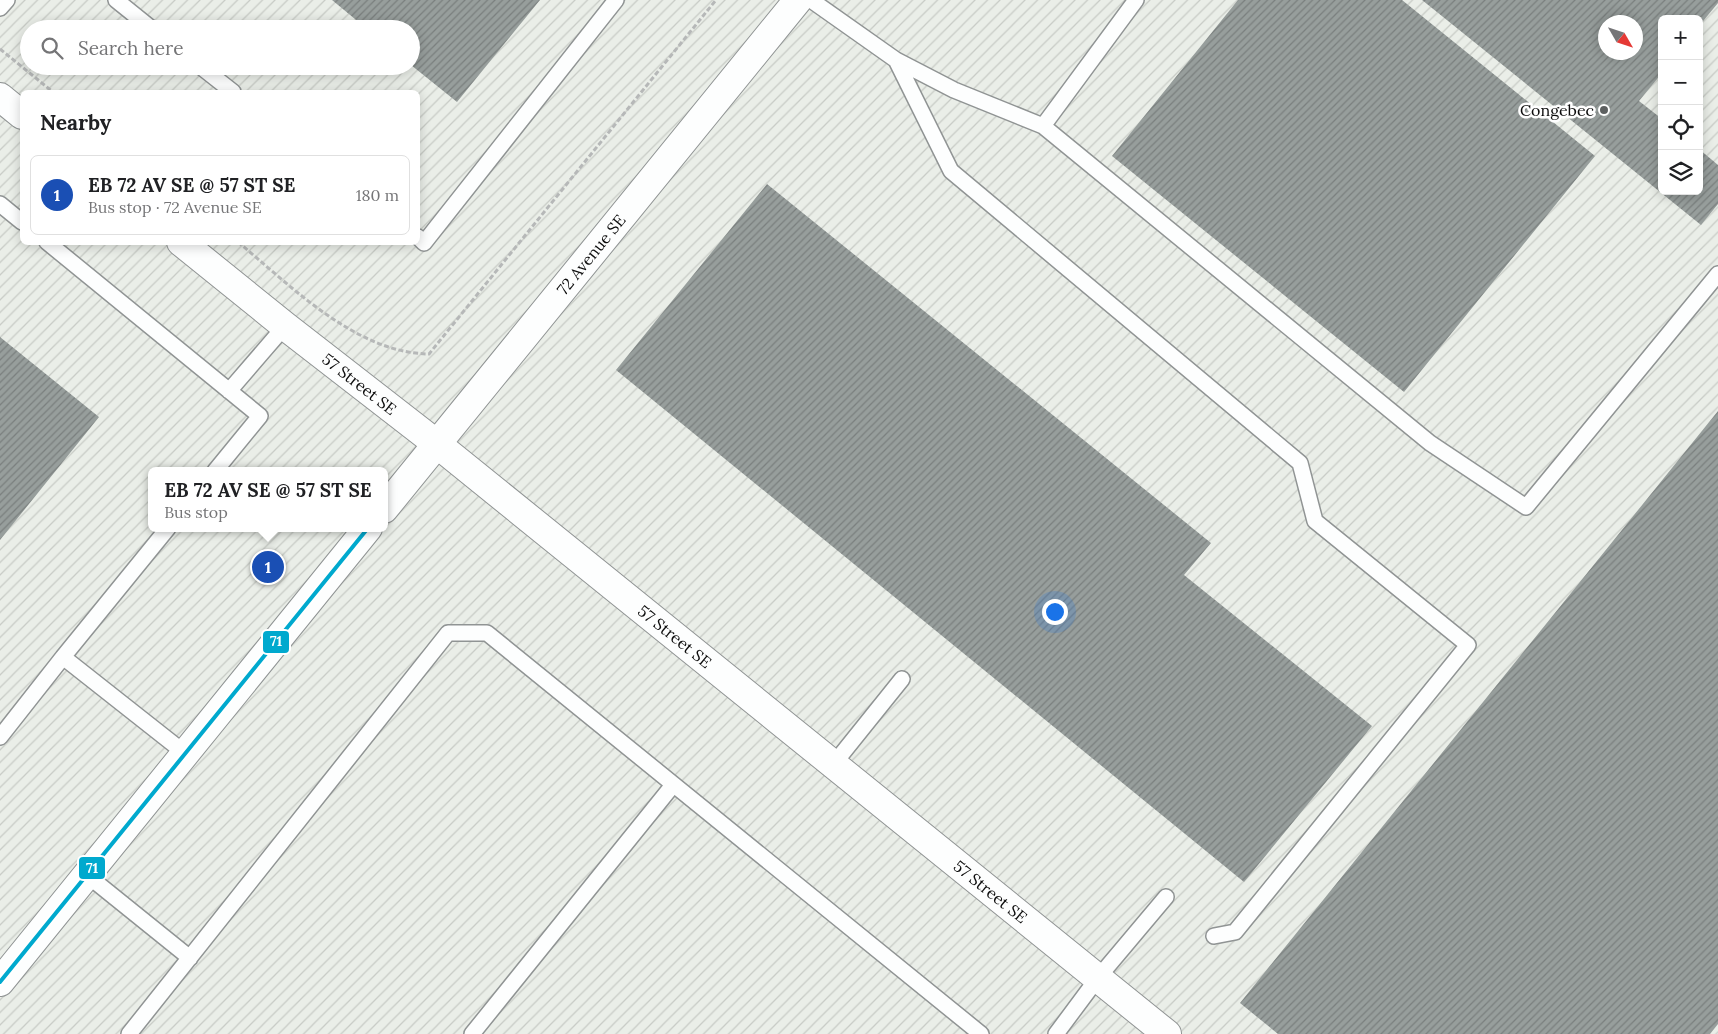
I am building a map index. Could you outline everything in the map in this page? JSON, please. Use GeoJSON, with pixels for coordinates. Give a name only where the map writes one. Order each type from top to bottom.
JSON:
{"type":"FeatureCollection","features":[{"type":"Feature","properties":{"kind":"street","name":"72 Avenue SE"},"geometry":{"type":"LineString","coordinates":[[388,504],[798,0]]}},
{"type":"Feature","properties":{"kind":"street"},"geometry":{"type":"LineString","coordinates":[[0,97],[20,113]]}},
{"type":"Feature","properties":{"kind":"street","name":"57 Street SE"},"geometry":{"type":"LineString","coordinates":[[185,245],[437,444],[1166,1034]]}},
{"type":"Feature","properties":{"kind":"street"},"geometry":{"type":"LineString","coordinates":[[0,982],[365,532]]}},
{"type":"Feature","properties":{"kind":"lane"},"geometry":{"type":"LineString","coordinates":[[0,8],[7,0]]}},
{"type":"Feature","properties":{"kind":"lane"},"geometry":{"type":"LineString","coordinates":[[116,0],[141,20]]}},
{"type":"Feature","properties":{"kind":"lane"},"geometry":{"type":"LineString","coordinates":[[420,240],[424,243],[616,0]]}},
{"type":"Feature","properties":{"kind":"lane"},"geometry":{"type":"LineString","coordinates":[[811,0],[896,60],[954,90],[1043,126],[1430,443],[1526,507],[1718,274]]}},
{"type":"Feature","properties":{"kind":"lane"},"geometry":{"type":"LineString","coordinates":[[1043,126],[1136,0]]}},
{"type":"Feature","properties":{"kind":"lane"},"geometry":{"type":"LineString","coordinates":[[896,60],[951,171],[1300,463],[1315,521],[1468,645],[1235,932],[1214,936]]}},
{"type":"Feature","properties":{"kind":"lane"},"geometry":{"type":"LineString","coordinates":[[211,75],[230,90]]}},
{"type":"Feature","properties":{"kind":"lane"},"geometry":{"type":"LineString","coordinates":[[0,204],[20,220]]}},
{"type":"Feature","properties":{"kind":"lane"},"geometry":{"type":"LineString","coordinates":[[51,245],[260,416],[218,467]]}},
{"type":"Feature","properties":{"kind":"lane"},"geometry":{"type":"LineString","coordinates":[[229,391],[285,326]]}},
{"type":"Feature","properties":{"kind":"lane"},"geometry":{"type":"LineString","coordinates":[[0,737],[165,532]]}},
{"type":"Feature","properties":{"kind":"lane"},"geometry":{"type":"LineString","coordinates":[[129,1034],[448,633],[487,633],[981,1034]]}},
{"type":"Feature","properties":{"kind":"lane"},"geometry":{"type":"LineString","coordinates":[[63,657],[186,754]]}},
{"type":"Feature","properties":{"kind":"lane"},"geometry":{"type":"LineString","coordinates":[[833,764],[902,680]]}},
{"type":"Feature","properties":{"kind":"lane"},"geometry":{"type":"LineString","coordinates":[[472,1034],[673,785]]}},
{"type":"Feature","properties":{"kind":"lane"},"geometry":{"type":"LineString","coordinates":[[87,875],[190,958]]}},
{"type":"Feature","properties":{"kind":"lane"},"geometry":{"type":"LineString","coordinates":[[1056,1034],[1098,979],[1166,897]]}},
{"type":"Feature","properties":{"kind":"path"},"geometry":{"type":"LineString","coordinates":[[242,245],[328,316],[348,329],[392,348],[413,354],[429,354],[716,0]]}},
{"type":"Feature","properties":{"kind":"path"},"geometry":{"type":"LineString","coordinates":[[0,49],[20,65]]}},
{"type":"Feature","properties":{"kind":"path"},"geometry":{"type":"LineString","coordinates":[[32,75],[51,90]]}},
{"type":"Feature","properties":{"kind":"shaded area"},"geometry":{"type":"Polygon","coordinates":[[[0,0],[1718,0],[1718,1034],[0,1034],[0,0]]]}},
{"type":"Feature","properties":{"kind":"building"},"geometry":{"type":"Polygon","coordinates":[[[332,0],[540,0],[457,102],[420,72],[420,20],[356,20],[332,0]]]}},
{"type":"Feature","properties":{"kind":"building"},"geometry":{"type":"Polygon","coordinates":[[[1238,0],[1402,0],[1595,156],[1404,392],[1112,156],[1238,0]]]}},
{"type":"Feature","properties":{"kind":"building","name":"Congebec"},"geometry":{"type":"Polygon","coordinates":[[[1422,0],[1718,0],[1718,3],[1703,21],[1703,15],[1658,15],[1658,78],[1639,101],[1658,116],[1658,190],[1422,0]]]}},
{"type":"Feature","properties":{"kind":"building","name":"Congebec"},"geometry":{"type":"Polygon","coordinates":[[[1703,152],[1718,165],[1718,204],[1701,225],[1664,195],[1703,195],[1703,152]]]}},
{"type":"Feature","properties":{"kind":"building"},"geometry":{"type":"Polygon","coordinates":[[[767,184],[1211,543],[1184,575],[1372,726],[1244,882],[616,370],[767,184]]]}},
{"type":"Feature","properties":{"kind":"building"},"geometry":{"type":"Polygon","coordinates":[[[0,337],[99,417],[0,540],[0,337]]]}},
{"type":"Feature","properties":{"kind":"building"},"geometry":{"type":"Polygon","coordinates":[[[1718,411],[1718,1024],[1710,1034],[1278,1034],[1240,1003],[1718,411]]]}},
{"type":"Feature","properties":{"kind":"transit line","name":"71"},"geometry":{"type":"LineString","coordinates":[[0,982],[365,532]]}},
{"type":"Feature","properties":{"kind":"place","name":"Congebec"},"geometry":{"type":"Point","coordinates":[1604,110]}},
{"type":"Feature","properties":{"kind":"place","name":"EB 72 AV SE @ 57 ST SE"},"geometry":{"type":"Point","coordinates":[268,567]}}]}
